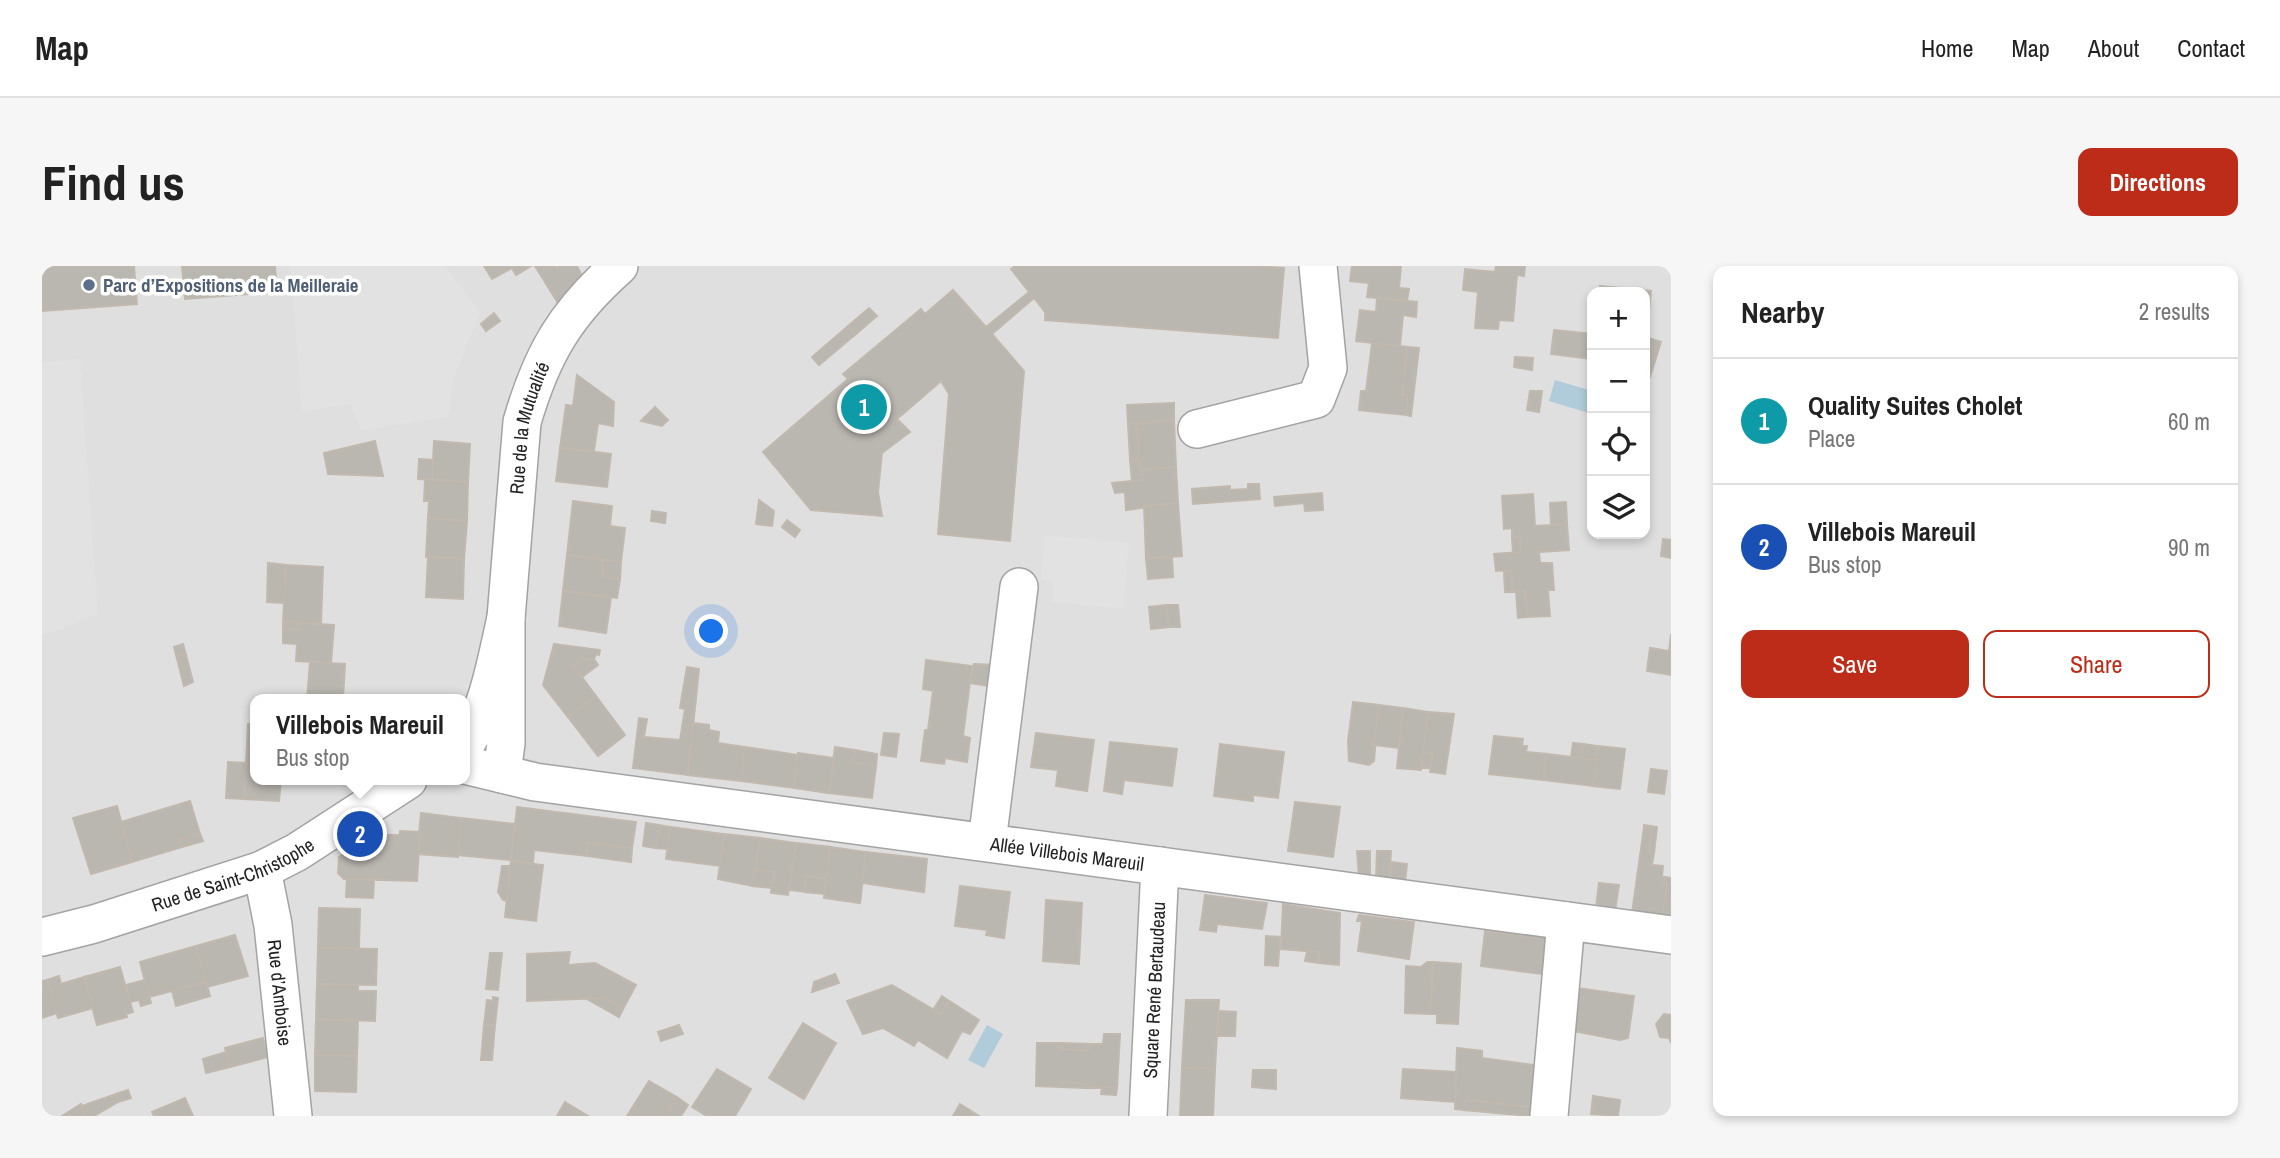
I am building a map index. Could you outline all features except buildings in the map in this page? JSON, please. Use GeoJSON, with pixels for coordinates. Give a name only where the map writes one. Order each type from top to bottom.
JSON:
{"type":"FeatureCollection","features":[{"type":"Feature","properties":{"kind":"street"},"geometry":{"type":"LineString","coordinates":[[1197,429],[1316,399],[1328,368],[1318,266]]}},
{"type":"Feature","properties":{"kind":"street","name":"Rue de la Mutualité"},"geometry":{"type":"LineString","coordinates":[[502,774],[506,743],[506,618],[522,422],[544,358],[565,323],[606,270]]}},
{"type":"Feature","properties":{"kind":"street"},"geometry":{"type":"LineString","coordinates":[[987,842],[1019,587]]}},
{"type":"Feature","properties":{"kind":"street","name":"Rue de la Mutualité"},"geometry":{"type":"LineString","coordinates":[[470,737],[491,686],[506,618]]}},
{"type":"Feature","properties":{"kind":"street","name":"Allée Villebois Mareuil"},"geometry":{"type":"LineString","coordinates":[[470,766],[535,782],[1671,935]]}},
{"type":"Feature","properties":{"kind":"street","name":"Rue de Saint-Christophe"},"geometry":{"type":"LineString","coordinates":[[42,937],[94,924],[262,870],[297,852],[400,785]]}},
{"type":"Feature","properties":{"kind":"street","name":"Square René Bertaudeau"},"geometry":{"type":"LineString","coordinates":[[1148,1116],[1160,866]]}},
{"type":"Feature","properties":{"kind":"street","name":"Rue d’Amboise"},"geometry":{"type":"LineString","coordinates":[[262,870],[273,925],[293,1116]]}},
{"type":"Feature","properties":{"kind":"street"},"geometry":{"type":"LineString","coordinates":[[1549,1116],[1566,920]]}},
{"type":"Feature","properties":{"kind":"shaded area"},"geometry":{"type":"Polygon","coordinates":[[[42,266],[1671,266],[1671,1116],[42,1116],[42,266]]]}},
{"type":"Feature","properties":{"kind":"shaded area"},"geometry":{"type":"Polygon","coordinates":[[[290,266],[445,266],[480,313],[454,377],[448,417],[362,430],[350,404],[302,412],[290,266]]]}},
{"type":"Feature","properties":{"kind":"shaded area"},"geometry":{"type":"Polygon","coordinates":[[[80,359],[98,614],[42,636],[42,362],[80,359]]]}},
{"type":"Feature","properties":{"kind":"shaded area"},"geometry":{"type":"Polygon","coordinates":[[[1045,535],[1129,543],[1123,609],[1053,602],[1054,582],[1041,579],[1045,535]]]}},
{"type":"Feature","properties":{"kind":"water"},"geometry":{"type":"Polygon","coordinates":[[[1555,380],[1587,390],[1587,412],[1549,401],[1555,380]]]}},
{"type":"Feature","properties":{"kind":"water"},"geometry":{"type":"Polygon","coordinates":[[[987,1025],[1003,1034],[984,1068],[968,1060],[987,1025]]]}},
{"type":"Feature","properties":{"kind":"place","name":"Parc d’Expositions de la Meilleraie"},"geometry":{"type":"Point","coordinates":[89,285]}},
{"type":"Feature","properties":{"kind":"place","name":"Quality Suites Cholet"},"geometry":{"type":"Point","coordinates":[864,407]}},
{"type":"Feature","properties":{"kind":"place","name":"Villebois Mareuil"},"geometry":{"type":"Point","coordinates":[360,834]}}]}
